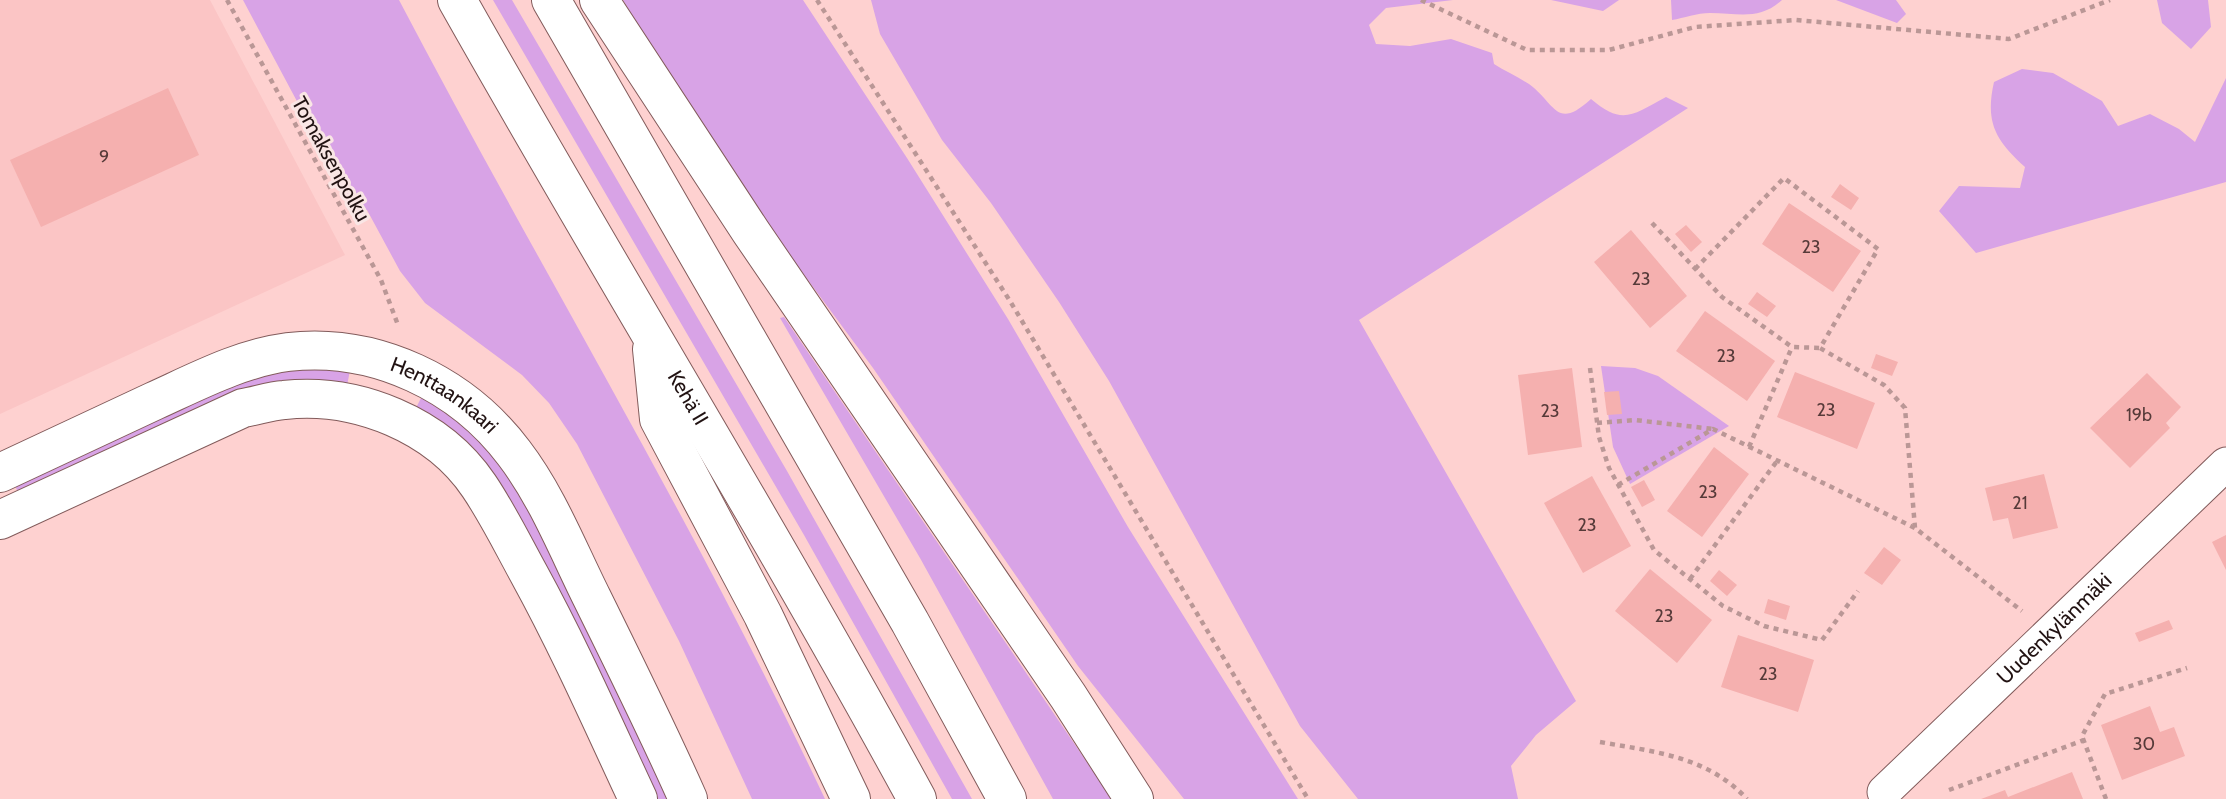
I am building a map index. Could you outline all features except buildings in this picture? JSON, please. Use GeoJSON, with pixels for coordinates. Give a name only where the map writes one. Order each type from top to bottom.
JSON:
{"type":"FeatureCollection","features":[{"type":"Feature","properties":{"kind":"main road","name":"Kehä II"},"geometry":{"type":"LineString","coordinates":[[457,0],[852,680],[917,799]]}},
{"type":"Feature","properties":{"kind":"main road"},"geometry":{"type":"LineString","coordinates":[[551,0],[910,622],[1007,799]]}},
{"type":"Feature","properties":{"kind":"main road"},"geometry":{"type":"LineString","coordinates":[[599,0],[751,232],[1068,696],[1134,799]]}},
{"type":"Feature","properties":{"kind":"main road"},"geometry":{"type":"LineString","coordinates":[[651,337],[659,419],[763,615],[851,799]]}},
{"type":"Feature","properties":{"kind":"main road","name":"Henttaankaari"},"geometry":{"type":"LineString","coordinates":[[0,473],[242,363],[288,352],[335,352],[393,362],[451,392],[484,419],[515,454],[540,493],[649,712],[688,799]]}},
{"type":"Feature","properties":{"kind":"main road","name":"Henttaankaari"},"geometry":{"type":"LineString","coordinates":[[0,520],[243,408],[285,400],[330,401],[376,408],[405,422],[433,441],[458,460],[479,486],[549,610],[638,799]]}},
{"type":"Feature","properties":{"kind":"street","name":"Uudenkylänmäki"},"geometry":{"type":"LineString","coordinates":[[1884,792],[2226,464]]}},
{"type":"Feature","properties":{"kind":"path","name":"Tomaksenpolku"},"geometry":{"type":"LineString","coordinates":[[227,0],[381,280],[403,335]]}},
{"type":"Feature","properties":{"kind":"path"},"geometry":{"type":"LineString","coordinates":[[817,0],[1010,300],[1308,799]]}},
{"type":"Feature","properties":{"kind":"path"},"geometry":{"type":"LineString","coordinates":[[1421,0],[1527,50],[1609,50],[1695,27],[1796,20],[2009,39],[2110,0]]}},
{"type":"Feature","properties":{"kind":"path"},"geometry":{"type":"LineString","coordinates":[[1695,269],[1784,178],[1878,249],[1820,348]]}},
{"type":"Feature","properties":{"kind":"path"},"geometry":{"type":"LineString","coordinates":[[1652,223],[1722,297],[1792,347],[1820,348],[1885,385],[1905,408],[1915,528]]}},
{"type":"Feature","properties":{"kind":"path"},"geometry":{"type":"LineString","coordinates":[[1749,447],[1792,347]]}},
{"type":"Feature","properties":{"kind":"path"},"geometry":{"type":"LineString","coordinates":[[1590,368],[1597,423],[1609,468],[1654,550],[1723,606],[1764,626],[1822,640],[1858,591]]}},
{"type":"Feature","properties":{"kind":"path"},"geometry":{"type":"LineString","coordinates":[[1597,423],[1635,420],[1713,429],[1915,528],[2050,632]]}},
{"type":"Feature","properties":{"kind":"path"},"geometry":{"type":"LineString","coordinates":[[1618,485],[1713,429]]}},
{"type":"Feature","properties":{"kind":"path"},"geometry":{"type":"LineString","coordinates":[[1690,579],[1777,461]]}},
{"type":"Feature","properties":{"kind":"path"},"geometry":{"type":"LineString","coordinates":[[2106,799],[2082,736],[2105,694],[2186,668]]}},
{"type":"Feature","properties":{"kind":"path"},"geometry":{"type":"LineString","coordinates":[[1949,790],[2084,740]]}},
{"type":"Feature","properties":{"kind":"path"},"geometry":{"type":"LineString","coordinates":[[1600,742],[1682,756],[1733,784],[1747,799]]}},
{"type":"Feature","properties":{"kind":"shaded area"},"geometry":{"type":"Polygon","coordinates":[[[0,0],[210,0],[345,255],[0,414],[0,0]]]}},
{"type":"Feature","properties":{"kind":"shaded area"},"geometry":{"type":"Polygon","coordinates":[[[243,0],[399,0],[724,596],[825,799],[752,799],[679,641],[577,444],[549,403],[522,375],[425,303],[400,271],[367,210],[355,210],[243,0]]]}},
{"type":"Feature","properties":{"kind":"shaded area"},"geometry":{"type":"Polygon","coordinates":[[[493,0],[512,0],[787,471],[972,799],[952,799],[804,535],[493,0]]]}},
{"type":"Feature","properties":{"kind":"shaded area"},"geometry":{"type":"Polygon","coordinates":[[[623,0],[803,0],[1008,319],[1128,527],[1298,799],[1184,799],[1078,666],[873,368],[793,260],[666,73],[623,0]]]}},
{"type":"Feature","properties":{"kind":"shaded area"},"geometry":{"type":"Polygon","coordinates":[[[871,0],[1453,0],[1386,8],[1369,25],[1376,44],[1410,46],[1451,39],[1492,53],[1494,64],[1529,84],[1563,114],[1570,113],[1591,99],[1611,113],[1620,115],[1636,113],[1666,97],[1688,108],[1359,320],[1576,701],[1536,735],[1511,766],[1518,799],[1358,799],[1300,726],[1109,381],[991,203],[942,140],[880,34],[871,0]]]}},
{"type":"Feature","properties":{"kind":"shaded area"},"geometry":{"type":"Polygon","coordinates":[[[1551,0],[1619,0],[1603,11],[1551,0]]]}},
{"type":"Feature","properties":{"kind":"shaded area"},"geometry":{"type":"Polygon","coordinates":[[[1671,0],[1782,0],[1765,11],[1756,13],[1705,13],[1672,20],[1671,0]]]}},
{"type":"Feature","properties":{"kind":"shaded area"},"geometry":{"type":"Polygon","coordinates":[[[1836,0],[1896,0],[1906,14],[1897,23],[1836,0]]]}},
{"type":"Feature","properties":{"kind":"shaded area"},"geometry":{"type":"Polygon","coordinates":[[[2157,0],[2208,0],[2211,27],[2191,49],[2162,23],[2157,0]]]}},
{"type":"Feature","properties":{"kind":"shaded area"},"geometry":{"type":"Polygon","coordinates":[[[2022,69],[2053,73],[2102,101],[2118,126],[2150,114],[2179,129],[2195,142],[2226,78],[2226,182],[1976,253],[1939,211],[1959,186],[2020,188],[2025,167],[2000,139],[1992,119],[1991,108],[1994,82],[2022,69]]]}},
{"type":"Feature","properties":{"kind":"shaded area"},"geometry":{"type":"Polygon","coordinates":[[[784,317],[1112,799],[1053,799],[920,558],[780,318],[784,317]]]}},
{"type":"Feature","properties":{"kind":"shaded area"},"geometry":{"type":"Polygon","coordinates":[[[1601,366],[1635,368],[1658,376],[1729,426],[1630,484],[1613,447],[1601,366]]]}},
{"type":"Feature","properties":{"kind":"shaded area"},"geometry":{"type":"Polygon","coordinates":[[[276,368],[350,370],[347,386],[19,494],[12,480],[276,368]]]}},
{"type":"Feature","properties":{"kind":"shaded area"},"geometry":{"type":"Polygon","coordinates":[[[423,394],[466,424],[518,489],[673,799],[654,799],[415,410],[423,394]]]}}]}
